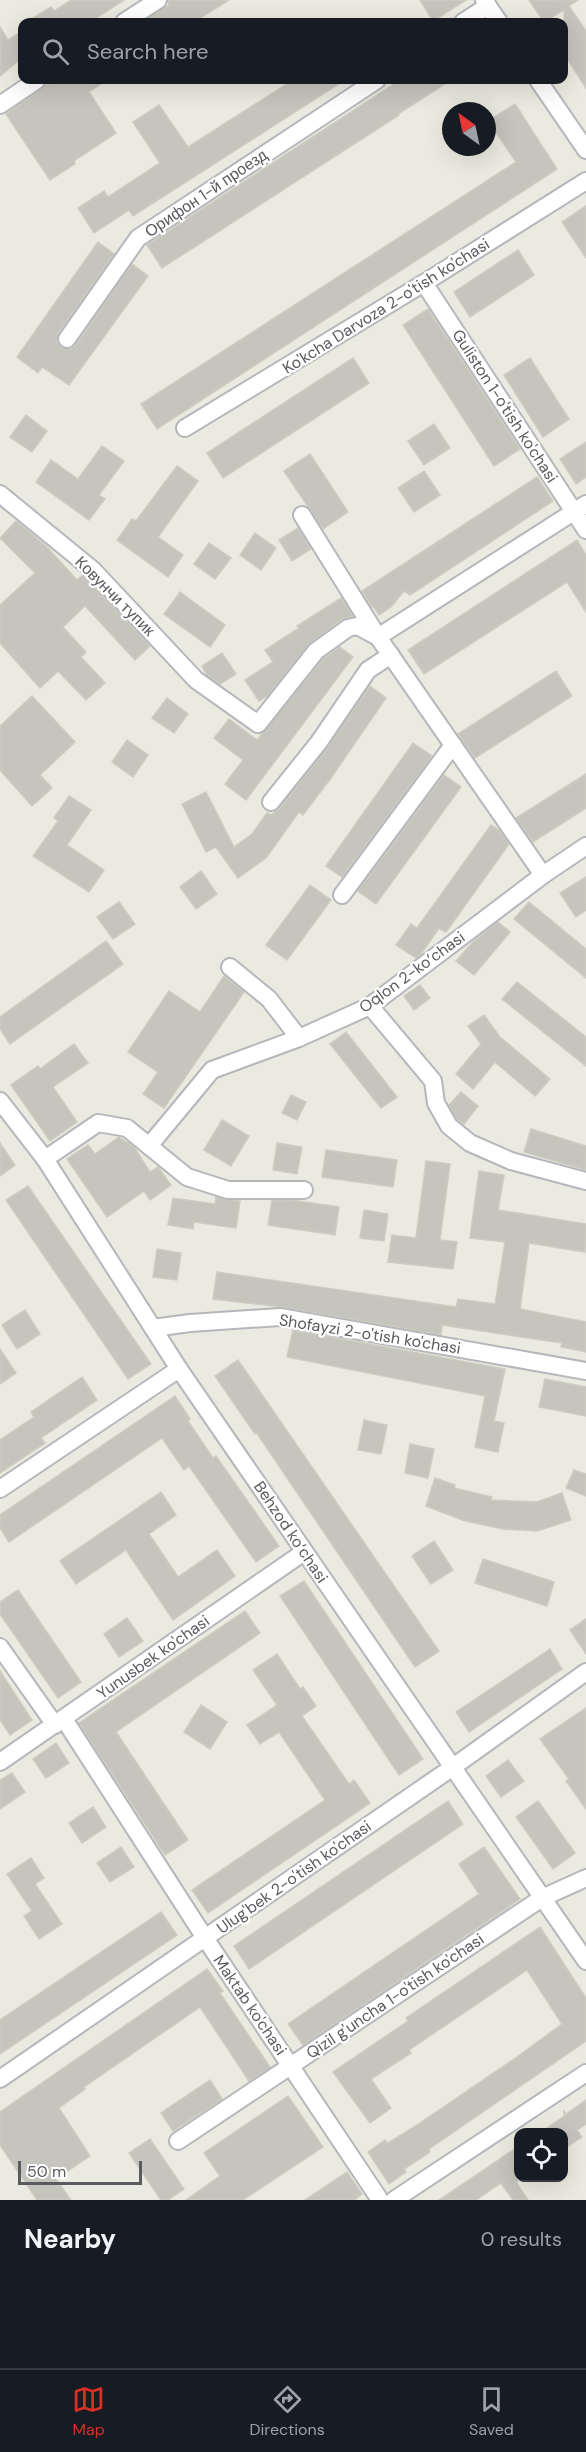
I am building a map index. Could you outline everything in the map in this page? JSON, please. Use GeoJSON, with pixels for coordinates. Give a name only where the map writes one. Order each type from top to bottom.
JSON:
{"type":"FeatureCollection","features":[{"type":"Feature","properties":{"kind":"street"},"geometry":{"type":"LineString","coordinates":[[130,18],[158,0]]}},
{"type":"Feature","properties":{"kind":"street"},"geometry":{"type":"LineString","coordinates":[[468,18],[486,3],[496,18]]}},
{"type":"Feature","properties":{"kind":"street"},"geometry":{"type":"LineString","coordinates":[[3,103],[31,84]]}},
{"type":"Feature","properties":{"kind":"street","name":"Орифон 1-й проезд"},"geometry":{"type":"LineString","coordinates":[[67,339],[138,238],[371,84]]}},
{"type":"Feature","properties":{"kind":"street"},"geometry":{"type":"LineString","coordinates":[[541,84],[586,150]]}},
{"type":"Feature","properties":{"kind":"street","name":"Ko'kcha Darvoza 2-o'tish ko'chasi"},"geometry":{"type":"LineString","coordinates":[[185,428],[424,283],[586,181]]}},
{"type":"Feature","properties":{"kind":"street","name":"Guliston 1-o'tish ko'chasi"},"geometry":{"type":"LineString","coordinates":[[424,283],[580,508],[586,530]]}},
{"type":"Feature","properties":{"kind":"street","name":"Ковунчи тупик"},"geometry":{"type":"LineString","coordinates":[[0,494],[93,570],[196,680],[258,724],[316,651],[353,626],[378,637]]}},
{"type":"Feature","properties":{"kind":"street"},"geometry":{"type":"LineString","coordinates":[[378,637],[580,508]]}},
{"type":"Feature","properties":{"kind":"street"},"geometry":{"type":"LineString","coordinates":[[302,515],[378,637],[543,875]]}},
{"type":"Feature","properties":{"kind":"street"},"geometry":{"type":"LineString","coordinates":[[271,802],[319,742],[368,670],[391,655]]}},
{"type":"Feature","properties":{"kind":"street"},"geometry":{"type":"LineString","coordinates":[[342,895],[453,745]]}},
{"type":"Feature","properties":{"kind":"street","name":"Oqlon 2-ko‘chasi"},"geometry":{"type":"LineString","coordinates":[[149,1146],[212,1070],[299,1038],[370,1006],[543,875],[586,846]]}},
{"type":"Feature","properties":{"kind":"street"},"geometry":{"type":"LineString","coordinates":[[230,967],[269,999],[299,1038]]}},
{"type":"Feature","properties":{"kind":"street"},"geometry":{"type":"LineString","coordinates":[[370,1006],[433,1081],[436,1103],[449,1126],[470,1143],[511,1161],[586,1181]]}},
{"type":"Feature","properties":{"kind":"street","name":"Behzod ko‘chasi"},"geometry":{"type":"LineString","coordinates":[[0,1101],[45,1159],[179,1369],[586,1961]]}},
{"type":"Feature","properties":{"kind":"street"},"geometry":{"type":"LineString","coordinates":[[45,1159],[98,1123],[127,1128],[187,1177],[228,1190],[304,1190]]}},
{"type":"Feature","properties":{"kind":"street","name":"Shofayzi 2-o'tish ko'chasi"},"geometry":{"type":"LineString","coordinates":[[153,1328],[280,1317],[586,1371]]}},
{"type":"Feature","properties":{"kind":"street"},"geometry":{"type":"LineString","coordinates":[[0,1489],[179,1369]]}},
{"type":"Feature","properties":{"kind":"street","name":"Yunusbek ko'chasi"},"geometry":{"type":"LineString","coordinates":[[0,1762],[304,1552]]}},
{"type":"Feature","properties":{"kind":"street","name":"Maktab ko'chasi"},"geometry":{"type":"LineString","coordinates":[[0,1647],[60,1722],[380,2200]]}},
{"type":"Feature","properties":{"kind":"street","name":"Ulug'bek 2-o'tish ko'chasi"},"geometry":{"type":"LineString","coordinates":[[0,2079],[453,1767],[586,1671]]}},
{"type":"Feature","properties":{"kind":"street","name":"Qizil g'uncha 1-o'tish ko'chasi"},"geometry":{"type":"LineString","coordinates":[[178,2141],[542,1898],[586,1878]]}},
{"type":"Feature","properties":{"kind":"street"},"geometry":{"type":"LineString","coordinates":[[394,2200],[586,2073]]}},
{"type":"Feature","properties":{"kind":"building"},"geometry":{"type":"Polygon","coordinates":[[[71,0],[124,0],[96,18],[33,18],[51,7],[54,11],[71,0]]]}},
{"type":"Feature","properties":{"kind":"building"},"geometry":{"type":"Polygon","coordinates":[[[168,0],[229,0],[200,18],[149,18],[169,5],[168,0]]]}},
{"type":"Feature","properties":{"kind":"building"},"geometry":{"type":"Polygon","coordinates":[[[420,0],[466,0],[438,18],[431,18],[420,0]]]}},
{"type":"Feature","properties":{"kind":"building"},"geometry":{"type":"Polygon","coordinates":[[[529,0],[578,0],[569,6],[586,31],[586,88],[568,60],[568,18],[564,18],[564,10],[551,18],[541,18],[529,0]]]}},
{"type":"Feature","properties":{"kind":"building"},"geometry":{"type":"Polygon","coordinates":[[[0,27],[8,40],[18,34],[18,61],[0,76],[0,27]]]}},
{"type":"Feature","properties":{"kind":"building"},"geometry":{"type":"Polygon","coordinates":[[[48,84],[101,84],[89,92],[116,133],[50,180],[6,114],[48,84]]]}},
{"type":"Feature","properties":{"kind":"building"},"geometry":{"type":"Polygon","coordinates":[[[287,84],[339,84],[133,216],[129,210],[94,233],[78,208],[104,191],[108,197],[160,163],[133,122],[159,105],[188,147],[287,84]]]}},
{"type":"Feature","properties":{"kind":"building"},"geometry":{"type":"Polygon","coordinates":[[[394,84],[445,84],[162,268],[147,245],[394,84]]]}},
{"type":"Feature","properties":{"kind":"building"},"geometry":{"type":"Polygon","coordinates":[[[515,104],[557,169],[157,429],[141,404],[516,162],[496,133],[496,116],[515,104]]]}},
{"type":"Feature","properties":{"kind":"building"},"geometry":{"type":"Polygon","coordinates":[[[586,206],[586,258],[562,222],[586,206]]]}},
{"type":"Feature","properties":{"kind":"building"},"geometry":{"type":"Polygon","coordinates":[[[98,242],[114,254],[58,333],[57,343],[61,348],[71,349],[76,345],[132,264],[148,276],[69,385],[42,367],[38,373],[17,357],[98,242]]]}},
{"type":"Feature","properties":{"kind":"building"},"geometry":{"type":"Polygon","coordinates":[[[518,250],[534,275],[470,317],[454,292],[518,250]]]}},
{"type":"Feature","properties":{"kind":"building"},"geometry":{"type":"Polygon","coordinates":[[[428,309],[520,449],[494,466],[403,325],[428,309]]]}},
{"type":"Feature","properties":{"kind":"building"},"geometry":{"type":"Polygon","coordinates":[[[353,358],[369,383],[223,478],[207,453],[353,358]]]}},
{"type":"Feature","properties":{"kind":"building"},"geometry":{"type":"Polygon","coordinates":[[[530,358],[569,419],[543,437],[504,375],[530,358]]]}},
{"type":"Feature","properties":{"kind":"building"},"geometry":{"type":"Polygon","coordinates":[[[26,415],[47,431],[32,452],[10,437],[26,415]]]}},
{"type":"Feature","properties":{"kind":"building"},"geometry":{"type":"Polygon","coordinates":[[[434,424],[450,448],[424,465],[408,441],[434,424]]]}},
{"type":"Feature","properties":{"kind":"building"},"geometry":{"type":"Polygon","coordinates":[[[586,442],[586,477],[576,484],[560,459],[586,442]]]}},
{"type":"Feature","properties":{"kind":"building"},"geometry":{"type":"Polygon","coordinates":[[[102,446],[124,461],[99,495],[105,499],[89,520],[36,482],[51,460],[78,479],[102,446]]]}},
{"type":"Feature","properties":{"kind":"building"},"geometry":{"type":"Polygon","coordinates":[[[310,454],[348,512],[323,529],[284,471],[310,454]]]}},
{"type":"Feature","properties":{"kind":"building"},"geometry":{"type":"Polygon","coordinates":[[[177,466],[198,481],[158,537],[183,555],[168,577],[117,540],[132,519],[136,521],[177,466]]]}},
{"type":"Feature","properties":{"kind":"building"},"geometry":{"type":"Polygon","coordinates":[[[424,471],[440,495],[414,512],[398,488],[424,471]]]}},
{"type":"Feature","properties":{"kind":"building"},"geometry":{"type":"Polygon","coordinates":[[[537,477],[553,501],[410,595],[404,591],[391,607],[379,615],[372,607],[362,591],[537,477]]]}},
{"type":"Feature","properties":{"kind":"building"},"geometry":{"type":"Polygon","coordinates":[[[16,521],[46,546],[77,580],[83,575],[150,646],[135,660],[85,606],[63,627],[86,652],[81,657],[105,683],[86,700],[58,671],[40,688],[0,643],[0,605],[35,573],[0,538],[16,521]]]}},
{"type":"Feature","properties":{"kind":"building"},"geometry":{"type":"Polygon","coordinates":[[[298,528],[311,549],[292,561],[279,540],[298,528]]]}},
{"type":"Feature","properties":{"kind":"building"},"geometry":{"type":"Polygon","coordinates":[[[255,533],[276,548],[261,570],[240,555],[255,533]]]}},
{"type":"Feature","properties":{"kind":"building"},"geometry":{"type":"Polygon","coordinates":[[[577,540],[586,555],[586,612],[567,582],[424,674],[408,650],[577,540]]]}},
{"type":"Feature","properties":{"kind":"building"},"geometry":{"type":"Polygon","coordinates":[[[209,543],[231,558],[215,579],[194,564],[209,543]]]}},
{"type":"Feature","properties":{"kind":"building"},"geometry":{"type":"Polygon","coordinates":[[[180,592],[225,625],[210,647],[164,614],[180,592]]]}},
{"type":"Feature","properties":{"kind":"building"},"geometry":{"type":"Polygon","coordinates":[[[341,598],[353,616],[342,619],[310,643],[268,695],[259,701],[245,680],[273,662],[265,650],[341,598]]]}},
{"type":"Feature","properties":{"kind":"building"},"geometry":{"type":"Polygon","coordinates":[[[340,647],[353,657],[246,800],[225,784],[243,760],[214,738],[229,719],[257,740],[323,659],[340,647]]]}},
{"type":"Feature","properties":{"kind":"building"},"geometry":{"type":"Polygon","coordinates":[[[222,653],[236,674],[220,684],[207,675],[202,666],[222,653]]]}},
{"type":"Feature","properties":{"kind":"building"},"geometry":{"type":"Polygon","coordinates":[[[556,671],[572,696],[475,758],[458,734],[556,671]]]}},
{"type":"Feature","properties":{"kind":"building"},"geometry":{"type":"Polygon","coordinates":[[[370,686],[386,698],[331,778],[303,815],[299,812],[266,858],[238,878],[216,847],[206,852],[182,804],[206,792],[234,847],[252,834],[267,813],[271,815],[279,809],[327,748],[370,686]]]}},
{"type":"Feature","properties":{"kind":"building"},"geometry":{"type":"Polygon","coordinates":[[[32,696],[75,742],[40,775],[52,788],[32,806],[0,770],[0,726],[32,696]]]}},
{"type":"Feature","properties":{"kind":"building"},"geometry":{"type":"Polygon","coordinates":[[[167,698],[188,714],[174,733],[152,718],[167,698]]]}},
{"type":"Feature","properties":{"kind":"building"},"geometry":{"type":"Polygon","coordinates":[[[127,740],[148,755],[133,777],[112,762],[127,740]]]}},
{"type":"Feature","properties":{"kind":"building"},"geometry":{"type":"Polygon","coordinates":[[[413,743],[432,756],[342,877],[326,866],[413,743]]]}},
{"type":"Feature","properties":{"kind":"building"},"geometry":{"type":"Polygon","coordinates":[[[586,774],[586,808],[533,842],[516,818],[586,774]]]}},
{"type":"Feature","properties":{"kind":"building"},"geometry":{"type":"Polygon","coordinates":[[[444,775],[461,787],[376,904],[358,891],[444,775]]]}},
{"type":"Feature","properties":{"kind":"building"},"geometry":{"type":"Polygon","coordinates":[[[69,796],[91,810],[67,845],[104,870],[89,892],[33,856],[58,821],[54,818],[69,796]]]}},
{"type":"Feature","properties":{"kind":"building"},"geometry":{"type":"Polygon","coordinates":[[[491,825],[499,830],[509,844],[446,932],[439,928],[416,958],[396,945],[411,924],[417,928],[491,825]]]}},
{"type":"Feature","properties":{"kind":"building"},"geometry":{"type":"Polygon","coordinates":[[[201,871],[217,894],[196,909],[180,887],[201,871]]]}},
{"type":"Feature","properties":{"kind":"building"},"geometry":{"type":"Polygon","coordinates":[[[586,877],[586,910],[576,917],[560,893],[586,877]]]}},
{"type":"Feature","properties":{"kind":"building"},"geometry":{"type":"Polygon","coordinates":[[[310,885],[331,900],[287,960],[266,945],[310,885]]]}},
{"type":"Feature","properties":{"kind":"building"},"geometry":{"type":"Polygon","coordinates":[[[119,902],[135,924],[113,939],[97,917],[119,902]]]}},
{"type":"Feature","properties":{"kind":"building"},"geometry":{"type":"Polygon","coordinates":[[[529,902],[586,949],[586,978],[514,919],[529,902]]]}},
{"type":"Feature","properties":{"kind":"building"},"geometry":{"type":"Polygon","coordinates":[[[498,922],[510,932],[474,975],[456,961],[474,941],[498,922]]]}},
{"type":"Feature","properties":{"kind":"building"},"geometry":{"type":"Polygon","coordinates":[[[106,941],[123,964],[10,1044],[0,1029],[0,1017],[106,941]]]}},
{"type":"Feature","properties":{"kind":"building"},"geometry":{"type":"Polygon","coordinates":[[[224,976],[244,992],[164,1108],[143,1094],[158,1072],[128,1052],[169,991],[200,1012],[224,976]]]}},
{"type":"Feature","properties":{"kind":"building"},"geometry":{"type":"Polygon","coordinates":[[[517,982],[586,1037],[586,1066],[502,999],[517,982]]]}},
{"type":"Feature","properties":{"kind":"building"},"geometry":{"type":"Polygon","coordinates":[[[420,985],[430,998],[414,1010],[404,996],[420,985]]]}},
{"type":"Feature","properties":{"kind":"building"},"geometry":{"type":"Polygon","coordinates":[[[484,1015],[500,1037],[550,1079],[535,1096],[495,1062],[473,1089],[456,1074],[481,1044],[468,1026],[484,1015]]]}},
{"type":"Feature","properties":{"kind":"building"},"geometry":{"type":"Polygon","coordinates":[[[346,1032],[397,1097],[381,1108],[330,1044],[346,1032]]]}},
{"type":"Feature","properties":{"kind":"building"},"geometry":{"type":"Polygon","coordinates":[[[74,1044],[88,1063],[53,1087],[77,1122],[50,1141],[11,1085],[38,1066],[40,1069],[74,1044]]]}},
{"type":"Feature","properties":{"kind":"building"},"geometry":{"type":"Polygon","coordinates":[[[461,1092],[478,1106],[464,1124],[456,1118],[449,1105],[461,1092]]]}},
{"type":"Feature","properties":{"kind":"building"},"geometry":{"type":"Polygon","coordinates":[[[291,1095],[306,1102],[297,1120],[282,1113],[291,1095]]]}},
{"type":"Feature","properties":{"kind":"building"},"geometry":{"type":"Polygon","coordinates":[[[222,1120],[249,1136],[231,1166],[204,1150],[222,1120]]]}},
{"type":"Feature","properties":{"kind":"building"},"geometry":{"type":"Polygon","coordinates":[[[531,1129],[586,1146],[586,1170],[524,1152],[531,1129]]]}},
{"type":"Feature","properties":{"kind":"building"},"geometry":{"type":"Polygon","coordinates":[[[119,1137],[134,1147],[150,1172],[158,1167],[171,1185],[150,1200],[144,1191],[107,1217],[67,1159],[88,1145],[95,1154],[119,1137]]]}},
{"type":"Feature","properties":{"kind":"building"},"geometry":{"type":"Polygon","coordinates":[[[0,1143],[15,1165],[0,1176],[0,1143]]]}},
{"type":"Feature","properties":{"kind":"building"},"geometry":{"type":"Polygon","coordinates":[[[277,1143],[302,1147],[297,1174],[273,1170],[277,1143]]]}},
{"type":"Feature","properties":{"kind":"building"},"geometry":{"type":"Polygon","coordinates":[[[326,1150],[397,1160],[393,1187],[322,1177],[326,1150]]]}},
{"type":"Feature","properties":{"kind":"building"},"geometry":{"type":"Polygon","coordinates":[[[426,1161],[450,1164],[440,1240],[457,1242],[453,1269],[388,1262],[392,1235],[416,1238],[426,1161]]]}},
{"type":"Feature","properties":{"kind":"building"},"geometry":{"type":"Polygon","coordinates":[[[479,1171],[504,1175],[498,1210],[586,1224],[585,1252],[529,1243],[520,1309],[586,1322],[586,1352],[561,1347],[562,1343],[442,1325],[441,1335],[282,1307],[213,1299],[217,1272],[456,1307],[458,1299],[495,1304],[505,1242],[470,1238],[479,1171]]]}},
{"type":"Feature","properties":{"kind":"building"},"geometry":{"type":"Polygon","coordinates":[[[28,1186],[151,1364],[128,1379],[6,1200],[28,1186]]]}},
{"type":"Feature","properties":{"kind":"building"},"geometry":{"type":"Polygon","coordinates":[[[216,1197],[240,1201],[236,1228],[194,1222],[193,1229],[168,1225],[173,1198],[215,1204],[216,1197]]]}},
{"type":"Feature","properties":{"kind":"building"},"geometry":{"type":"Polygon","coordinates":[[[272,1200],[291,1200],[339,1207],[335,1235],[268,1225],[272,1200]]]}},
{"type":"Feature","properties":{"kind":"building"},"geometry":{"type":"Polygon","coordinates":[[[364,1210],[388,1214],[384,1241],[360,1238],[364,1210]]]}},
{"type":"Feature","properties":{"kind":"building"},"geometry":{"type":"Polygon","coordinates":[[[157,1249],[181,1253],[177,1280],[153,1277],[157,1249]]]}},
{"type":"Feature","properties":{"kind":"building"},"geometry":{"type":"Polygon","coordinates":[[[25,1310],[40,1334],[17,1349],[2,1325],[25,1310]]]}},
{"type":"Feature","properties":{"kind":"building"},"geometry":{"type":"Polygon","coordinates":[[[293,1330],[505,1369],[494,1421],[504,1423],[498,1452],[475,1447],[485,1396],[287,1357],[293,1330]]]}},
{"type":"Feature","properties":{"kind":"building"},"geometry":{"type":"Polygon","coordinates":[[[0,1349],[16,1373],[0,1384],[0,1349]]]}},
{"type":"Feature","properties":{"kind":"building"},"geometry":{"type":"Polygon","coordinates":[[[238,1360],[439,1651],[415,1667],[256,1432],[255,1434],[215,1376],[238,1360]]]}},
{"type":"Feature","properties":{"kind":"building"},"geometry":{"type":"Polygon","coordinates":[[[82,1377],[97,1400],[41,1438],[45,1443],[0,1473],[0,1440],[34,1417],[31,1412],[82,1377]]]}},
{"type":"Feature","properties":{"kind":"building"},"geometry":{"type":"Polygon","coordinates":[[[545,1379],[586,1387],[586,1416],[539,1407],[545,1379]]]}},
{"type":"Feature","properties":{"kind":"building"},"geometry":{"type":"Polygon","coordinates":[[[175,1396],[190,1419],[188,1421],[213,1458],[216,1456],[279,1546],[256,1562],[189,1466],[184,1470],[162,1438],[9,1542],[0,1528],[0,1515],[175,1396]]]}},
{"type":"Feature","properties":{"kind":"building"},"geometry":{"type":"Polygon","coordinates":[[[364,1420],[387,1425],[381,1454],[358,1450],[364,1420]]]}},
{"type":"Feature","properties":{"kind":"building"},"geometry":{"type":"Polygon","coordinates":[[[410,1444],[434,1449],[428,1478],[405,1473],[410,1444]]]}},
{"type":"Feature","properties":{"kind":"building"},"geometry":{"type":"Polygon","coordinates":[[[574,1470],[586,1474],[586,1496],[566,1488],[574,1470]]]}},
{"type":"Feature","properties":{"kind":"building"},"geometry":{"type":"Polygon","coordinates":[[[435,1478],[455,1485],[454,1488],[492,1497],[491,1500],[537,1502],[562,1493],[571,1520],[537,1531],[503,1529],[465,1521],[426,1506],[435,1478]]]}},
{"type":"Feature","properties":{"kind":"building"},"geometry":{"type":"Polygon","coordinates":[[[161,1492],[176,1515],[149,1534],[178,1577],[217,1550],[235,1576],[173,1620],[126,1550],[76,1584],[60,1561],[161,1492]]]}},
{"type":"Feature","properties":{"kind":"building"},"geometry":{"type":"Polygon","coordinates":[[[434,1541],[453,1570],[431,1584],[412,1556],[434,1541]]]}},
{"type":"Feature","properties":{"kind":"building"},"geometry":{"type":"Polygon","coordinates":[[[483,1559],[554,1582],[547,1606],[475,1583],[483,1559]]]}},
{"type":"Feature","properties":{"kind":"building"},"geometry":{"type":"Polygon","coordinates":[[[304,1581],[423,1759],[399,1775],[280,1596],[304,1581]]]}},
{"type":"Feature","properties":{"kind":"building"},"geometry":{"type":"Polygon","coordinates":[[[18,1590],[81,1682],[58,1698],[0,1614],[0,1602],[18,1590]]]}},
{"type":"Feature","properties":{"kind":"building"},"geometry":{"type":"Polygon","coordinates":[[[245,1611],[260,1633],[116,1732],[188,1840],[165,1855],[79,1723],[245,1611]]]}},
{"type":"Feature","properties":{"kind":"building"},"geometry":{"type":"Polygon","coordinates":[[[127,1618],[143,1641],[119,1657],[104,1634],[127,1618]]]}},
{"type":"Feature","properties":{"kind":"building"},"geometry":{"type":"Polygon","coordinates":[[[586,1619],[586,1654],[570,1630],[586,1619]]]}},
{"type":"Feature","properties":{"kind":"building"},"geometry":{"type":"Polygon","coordinates":[[[550,1649],[562,1669],[469,1732],[456,1712],[550,1649]]]}},
{"type":"Feature","properties":{"kind":"building"},"geometry":{"type":"Polygon","coordinates":[[[277,1654],[300,1689],[303,1687],[316,1706],[302,1716],[349,1784],[354,1780],[370,1803],[208,1913],[192,1890],[325,1800],[279,1732],[260,1744],[247,1725],[277,1705],[253,1670],[277,1654]]]}},
{"type":"Feature","properties":{"kind":"building"},"geometry":{"type":"Polygon","coordinates":[[[0,1671],[32,1720],[10,1735],[0,1720],[0,1671]]]}},
{"type":"Feature","properties":{"kind":"building"},"geometry":{"type":"Polygon","coordinates":[[[201,1705],[227,1722],[210,1749],[184,1732],[201,1705]]]}},
{"type":"Feature","properties":{"kind":"building"},"geometry":{"type":"Polygon","coordinates":[[[586,1708],[586,1809],[566,1781],[569,1779],[540,1739],[586,1708]]]}},
{"type":"Feature","properties":{"kind":"building"},"geometry":{"type":"Polygon","coordinates":[[[56,1743],[69,1763],[46,1778],[33,1759],[56,1743]]]}},
{"type":"Feature","properties":{"kind":"building"},"geometry":{"type":"Polygon","coordinates":[[[508,1760],[524,1781],[501,1797],[486,1776],[508,1760]]]}},
{"type":"Feature","properties":{"kind":"building"},"geometry":{"type":"Polygon","coordinates":[[[12,1773],[25,1792],[0,1809],[0,1780],[12,1773]]]}},
{"type":"Feature","properties":{"kind":"building"},"geometry":{"type":"Polygon","coordinates":[[[448,1801],[463,1824],[249,1969],[234,1946],[448,1801]]]}},
{"type":"Feature","properties":{"kind":"building"},"geometry":{"type":"Polygon","coordinates":[[[538,1801],[575,1853],[553,1869],[516,1817],[538,1801]]]}},
{"type":"Feature","properties":{"kind":"building"},"geometry":{"type":"Polygon","coordinates":[[[93,1807],[106,1827],[82,1843],[69,1823],[93,1807]]]}},
{"type":"Feature","properties":{"kind":"building"},"geometry":{"type":"Polygon","coordinates":[[[121,1847],[134,1867],[110,1882],[97,1863],[121,1847]]]}},
{"type":"Feature","properties":{"kind":"building"},"geometry":{"type":"Polygon","coordinates":[[[484,1847],[520,1899],[303,2045],[288,2024],[479,1894],[459,1864],[484,1847]]]}},
{"type":"Feature","properties":{"kind":"building"},"geometry":{"type":"Polygon","coordinates":[[[31,1858],[44,1878],[35,1884],[62,1924],[39,1939],[24,1916],[32,1911],[7,1874],[31,1858]]]}},
{"type":"Feature","properties":{"kind":"building"},"geometry":{"type":"Polygon","coordinates":[[[161,1912],[177,1935],[0,2054],[0,2020],[161,1912]]]}},
{"type":"Feature","properties":{"kind":"building"},"geometry":{"type":"Polygon","coordinates":[[[540,1927],[586,1998],[586,2041],[429,2149],[430,2152],[404,2169],[406,2172],[389,2184],[368,2152],[385,2140],[388,2143],[414,2127],[562,2024],[527,1970],[409,2050],[411,2053],[371,2079],[391,2108],[370,2123],[333,2072],[408,2021],[406,2018],[540,1927]]]}},
{"type":"Feature","properties":{"kind":"building"},"geometry":{"type":"Polygon","coordinates":[[[207,1969],[223,1991],[220,1993],[270,2067],[249,2081],[200,2007],[84,2087],[85,2089],[59,2108],[90,2156],[56,2179],[71,2200],[37,2200],[0,2145],[0,2112],[207,1969]]]}},
{"type":"Feature","properties":{"kind":"building"},"geometry":{"type":"Polygon","coordinates":[[[210,2080],[222,2099],[173,2131],[161,2113],[210,2080]]]}},
{"type":"Feature","properties":{"kind":"building"},"geometry":{"type":"Polygon","coordinates":[[[288,2096],[323,2147],[243,2200],[186,2200],[220,2176],[204,2153],[288,2096]]]}},
{"type":"Feature","properties":{"kind":"building"},"geometry":{"type":"Polygon","coordinates":[[[586,2100],[586,2124],[577,2130],[582,2137],[568,2146],[568,2128],[547,2128],[564,2116],[564,2110],[566,2114],[586,2100]]]}},
{"type":"Feature","properties":{"kind":"building"},"geometry":{"type":"Polygon","coordinates":[[[150,2139],[184,2189],[168,2200],[161,2200],[129,2153],[150,2139]]]}},
{"type":"Feature","properties":{"kind":"building"},"geometry":{"type":"Polygon","coordinates":[[[514,2149],[514,2182],[528,2200],[513,2200],[501,2183],[476,2200],[439,2200],[514,2149]]]}},
{"type":"Feature","properties":{"kind":"building"},"geometry":{"type":"Polygon","coordinates":[[[347,2172],[362,2194],[354,2200],[305,2200],[347,2172]]]}}]}
